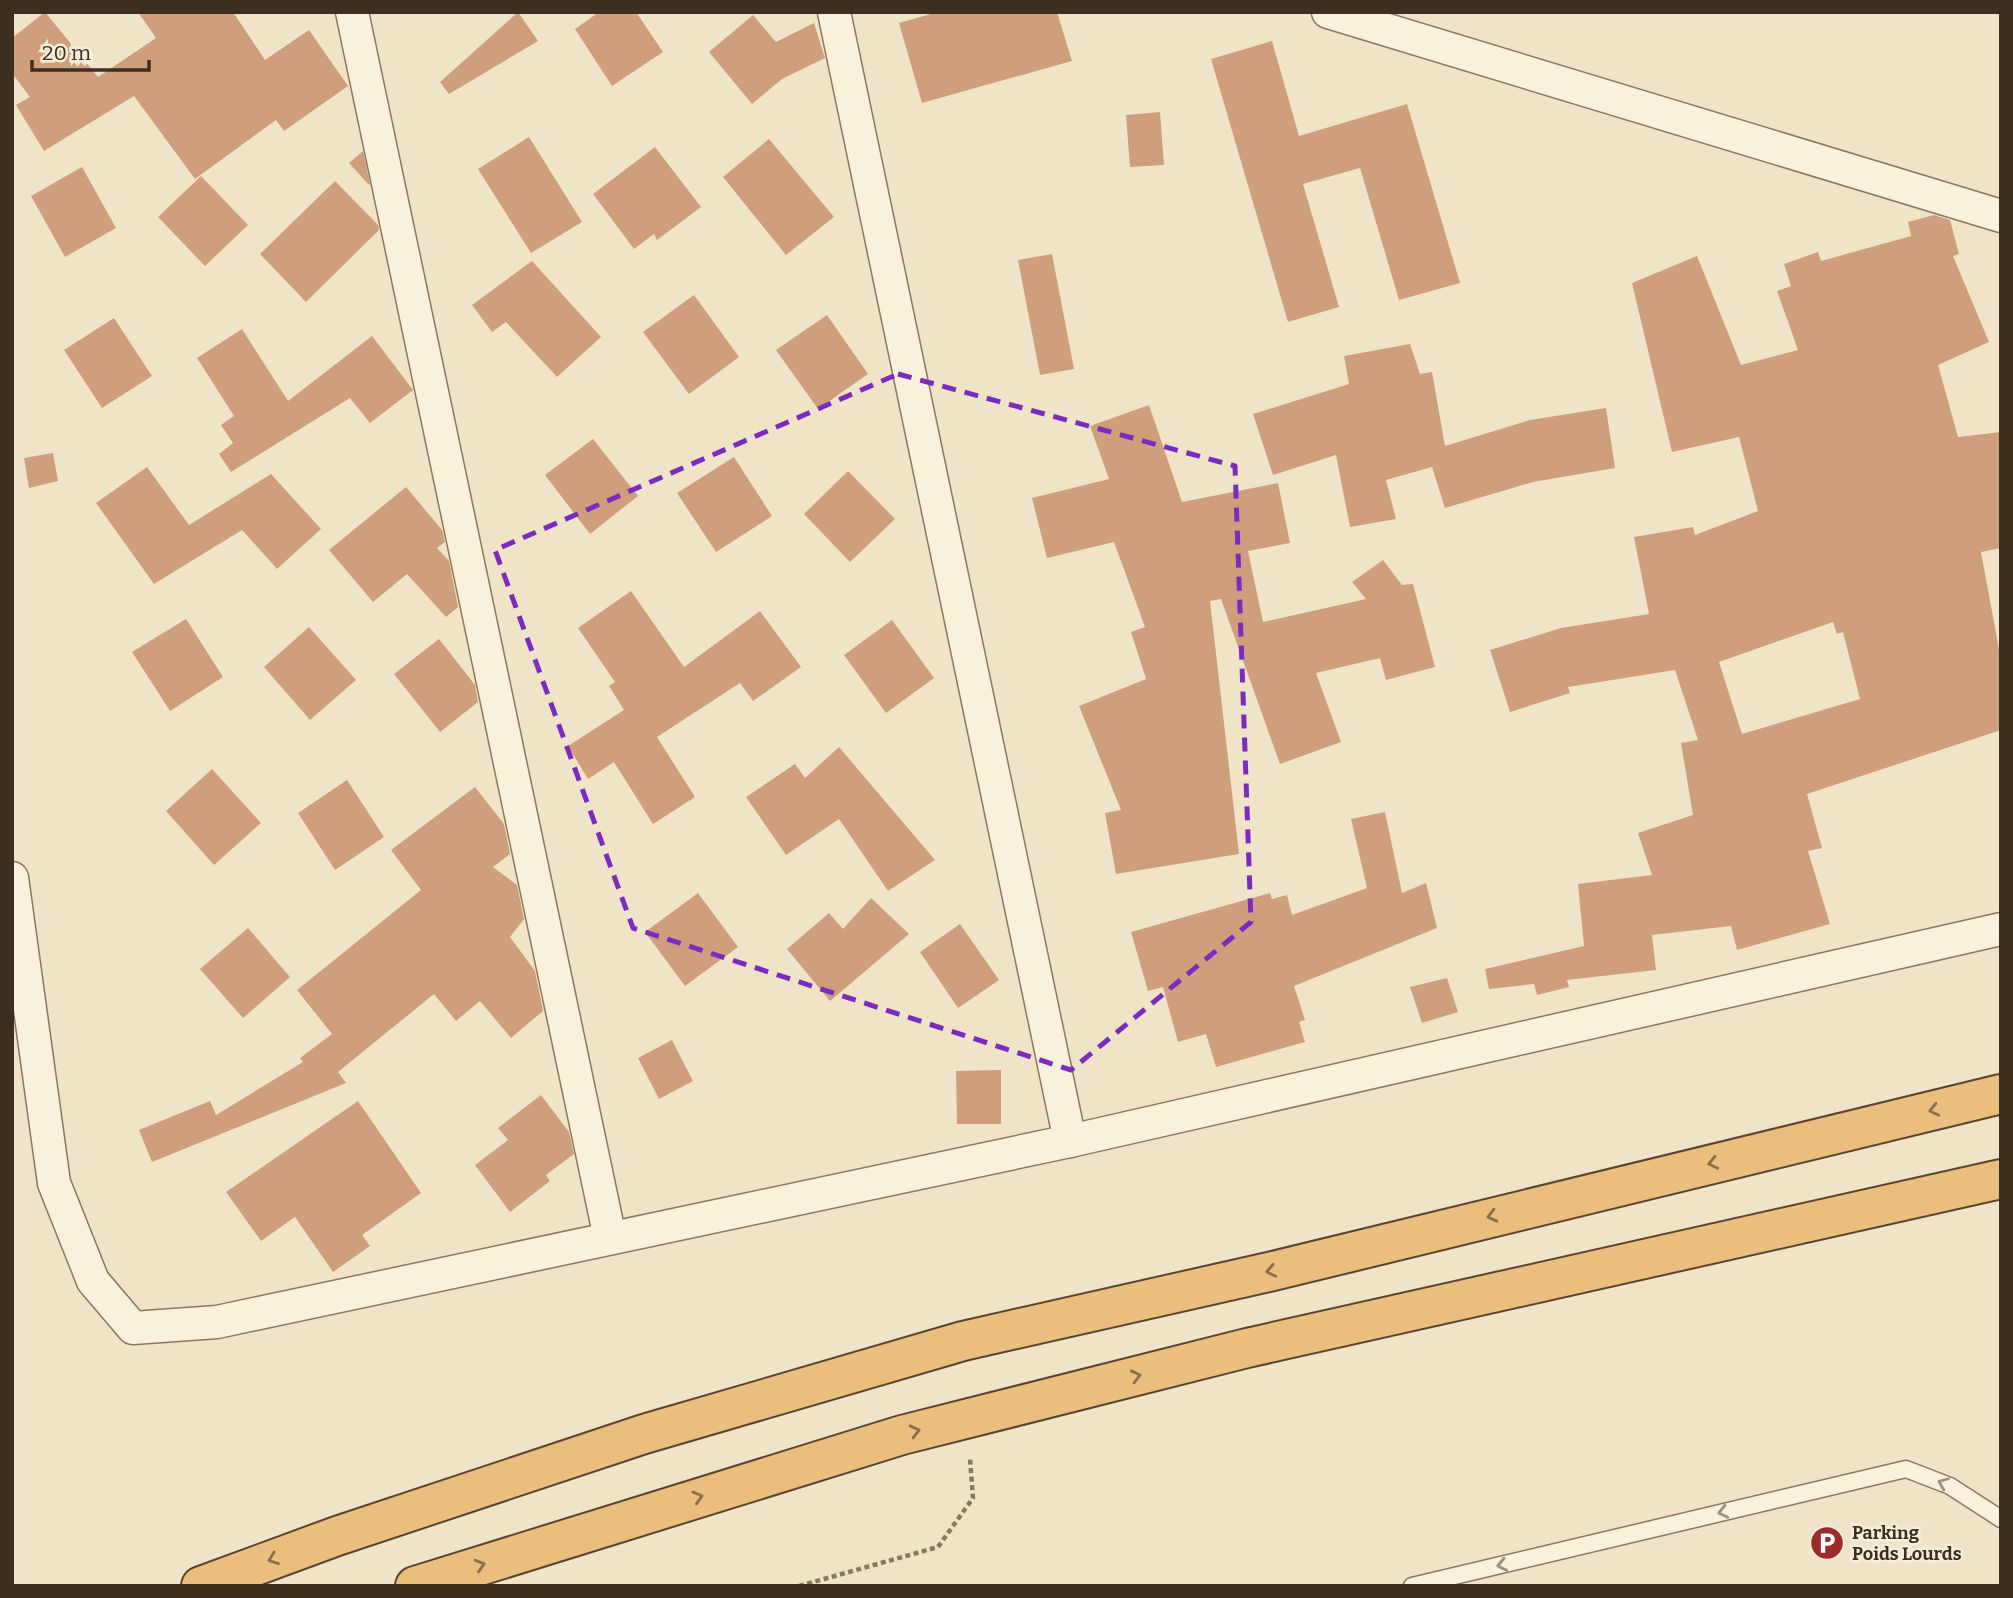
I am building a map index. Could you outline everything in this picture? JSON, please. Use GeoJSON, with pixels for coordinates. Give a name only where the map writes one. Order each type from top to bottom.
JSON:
{"type":"FeatureCollection","features":[{"type":"Feature","properties":{"kind":"highway"},"geometry":{"type":"LineString","coordinates":[[201,1586],[337,1536],[643,1434],[963,1341],[1273,1271],[2001,1094]]}},
{"type":"Feature","properties":{"kind":"highway"},"geometry":{"type":"LineString","coordinates":[[415,1586],[902,1434],[1247,1348],[2001,1179]]}},
{"type":"Feature","properties":{"kind":"street"},"geometry":{"type":"LineString","coordinates":[[352,12],[610,1238]]}},
{"type":"Feature","properties":{"kind":"street"},"geometry":{"type":"LineString","coordinates":[[834,12],[1070,1141]]}},
{"type":"Feature","properties":{"kind":"street"},"geometry":{"type":"LineString","coordinates":[[1328,12],[2001,216]]}},
{"type":"Feature","properties":{"kind":"street"},"geometry":{"type":"LineString","coordinates":[[12,878],[54,1183],[93,1281],[133,1328],[217,1322],[1070,1141],[2001,929]]}},
{"type":"Feature","properties":{"kind":"lane"},"geometry":{"type":"LineString","coordinates":[[1412,1586],[1906,1469],[1950,1486],[2001,1518]]}},
{"type":"Feature","properties":{"kind":"path"},"geometry":{"type":"LineString","coordinates":[[799,1586],[938,1547],[973,1498],[967,1418]]}},
{"type":"Feature","properties":{"kind":"highlighted area"},"geometry":{"type":"Polygon","coordinates":[[[898,374],[1235,466],[1251,922],[1071,1070],[633,928],[495,550],[898,374]]]}},
{"type":"Feature","properties":{"kind":"building"},"geometry":{"type":"Polygon","coordinates":[[[45,12],[98,77],[156,38],[138,12],[233,12],[265,60],[309,30],[348,86],[284,131],[276,120],[195,179],[134,96],[44,151],[16,105],[30,97],[12,73],[12,38],[45,12]]]}},
{"type":"Feature","properties":{"kind":"building"},"geometry":{"type":"Polygon","coordinates":[[[518,12],[538,41],[449,94],[440,82],[518,12]]]}},
{"type":"Feature","properties":{"kind":"building"},"geometry":{"type":"Polygon","coordinates":[[[599,12],[636,12],[663,52],[612,86],[575,29],[599,12]]]}},
{"type":"Feature","properties":{"kind":"building"},"geometry":{"type":"Polygon","coordinates":[[[938,12],[1057,12],[1072,61],[922,103],[899,23],[938,12]]]}},
{"type":"Feature","properties":{"kind":"building"},"geometry":{"type":"Polygon","coordinates":[[[753,15],[776,42],[814,23],[825,58],[782,79],[752,104],[709,52],[753,15]]]}},
{"type":"Feature","properties":{"kind":"building"},"geometry":{"type":"Polygon","coordinates":[[[1272,41],[1299,136],[1407,104],[1460,283],[1399,300],[1360,168],[1303,184],[1339,307],[1288,322],[1211,59],[1272,41]]]}},
{"type":"Feature","properties":{"kind":"building"},"geometry":{"type":"Polygon","coordinates":[[[1160,112],[1164,165],[1130,167],[1126,115],[1160,112]]]}},
{"type":"Feature","properties":{"kind":"building"},"geometry":{"type":"Polygon","coordinates":[[[529,137],[582,222],[531,253],[478,169],[529,137]]]}},
{"type":"Feature","properties":{"kind":"building"},"geometry":{"type":"Polygon","coordinates":[[[769,139],[834,217],[786,255],[723,177],[769,139]]]}},
{"type":"Feature","properties":{"kind":"building"},"geometry":{"type":"Polygon","coordinates":[[[655,147],[701,207],[657,240],[654,234],[634,249],[593,194],[655,147]]]}},
{"type":"Feature","properties":{"kind":"building"},"geometry":{"type":"Polygon","coordinates":[[[363,151],[370,184],[369,185],[349,163],[363,151]]]}},
{"type":"Feature","properties":{"kind":"building"},"geometry":{"type":"Polygon","coordinates":[[[82,167],[116,228],[65,257],[31,196],[82,167]]]}},
{"type":"Feature","properties":{"kind":"building"},"geometry":{"type":"Polygon","coordinates":[[[201,176],[248,225],[205,266],[158,217],[201,176]]]}},
{"type":"Feature","properties":{"kind":"building"},"geometry":{"type":"Polygon","coordinates":[[[335,181],[378,225],[379,230],[306,302],[260,254],[335,181]]]}},
{"type":"Feature","properties":{"kind":"building"},"geometry":{"type":"Polygon","coordinates":[[[1934,215],[1950,220],[1959,254],[1953,256],[1989,342],[1938,365],[1958,437],[2001,432],[2001,548],[1981,552],[2001,660],[2001,730],[1807,794],[1822,848],[1808,851],[1830,924],[1737,950],[1731,926],[1652,935],[1656,970],[1567,980],[1569,987],[1537,995],[1534,984],[1489,989],[1485,969],[1584,946],[1578,884],[1652,875],[1638,833],[1693,815],[1681,743],[1698,740],[1675,670],[1568,687],[1570,693],[1510,712],[1490,650],[1561,628],[1649,614],[1634,537],[1693,527],[1695,535],[1758,511],[1739,437],[1672,452],[1632,283],[1697,256],[1741,365],[1798,350],[1777,291],[1791,286],[1784,264],[1818,252],[1821,261],[1911,236],[1908,222],[1934,215]],[[1833,622],[1719,662],[1742,734],[1860,699],[1843,632],[1837,634],[1833,622]]]}},
{"type":"Feature","properties":{"kind":"building"},"geometry":{"type":"Polygon","coordinates":[[[1052,254],[1074,369],[1040,375],[1018,260],[1052,254]]]}},
{"type":"Feature","properties":{"kind":"building"},"geometry":{"type":"Polygon","coordinates":[[[532,261],[601,337],[557,377],[506,322],[492,332],[472,305],[532,261]]]}},
{"type":"Feature","properties":{"kind":"building"},"geometry":{"type":"Polygon","coordinates":[[[694,295],[739,357],[689,394],[643,332],[694,295]]]}},
{"type":"Feature","properties":{"kind":"building"},"geometry":{"type":"Polygon","coordinates":[[[827,315],[868,374],[818,409],[776,350],[827,315]]]}},
{"type":"Feature","properties":{"kind":"building"},"geometry":{"type":"Polygon","coordinates":[[[114,318],[152,376],[102,408],[64,350],[114,318]]]}},
{"type":"Feature","properties":{"kind":"building"},"geometry":{"type":"Polygon","coordinates":[[[242,329],[288,401],[372,336],[413,390],[370,423],[350,398],[231,472],[219,454],[233,443],[221,425],[234,416],[197,358],[242,329]]]}},
{"type":"Feature","properties":{"kind":"building"},"geometry":{"type":"Polygon","coordinates":[[[1410,344],[1420,374],[1432,372],[1445,446],[1530,420],[1606,408],[1615,468],[1533,482],[1445,508],[1432,467],[1386,480],[1396,519],[1350,527],[1336,455],[1273,475],[1253,414],[1349,384],[1344,356],[1410,344]]]}},
{"type":"Feature","properties":{"kind":"building"},"geometry":{"type":"Polygon","coordinates":[[[1149,405],[1182,502],[1278,483],[1290,543],[1248,551],[1263,622],[1366,599],[1352,582],[1383,560],[1402,585],[1413,584],[1435,667],[1386,680],[1380,658],[1316,673],[1341,742],[1280,764],[1221,599],[1210,601],[1239,854],[1116,874],[1105,813],[1121,810],[1079,706],[1146,679],[1131,632],[1145,627],[1114,542],[1047,558],[1032,498],[1109,479],[1090,426],[1149,405]]]}},
{"type":"Feature","properties":{"kind":"building"},"geometry":{"type":"Polygon","coordinates":[[[593,439],[638,496],[590,534],[545,475],[593,439]]]}},
{"type":"Feature","properties":{"kind":"building"},"geometry":{"type":"Polygon","coordinates":[[[53,453],[58,481],[29,488],[24,458],[53,453]]]}},
{"type":"Feature","properties":{"kind":"building"},"geometry":{"type":"Polygon","coordinates":[[[734,457],[772,516],[716,552],[677,493],[734,457]]]}},
{"type":"Feature","properties":{"kind":"building"},"geometry":{"type":"Polygon","coordinates":[[[147,467],[189,525],[271,474],[321,529],[277,569],[242,530],[154,584],[96,503],[147,467]]]}},
{"type":"Feature","properties":{"kind":"building"},"geometry":{"type":"Polygon","coordinates":[[[848,471],[895,519],[850,562],[804,514],[848,471]]]}},
{"type":"Feature","properties":{"kind":"building"},"geometry":{"type":"Polygon","coordinates":[[[406,487],[442,530],[445,542],[437,548],[449,561],[458,607],[446,617],[407,574],[373,602],[329,550],[406,487]]]}},
{"type":"Feature","properties":{"kind":"building"},"geometry":{"type":"Polygon","coordinates":[[[631,591],[684,667],[760,611],[801,667],[753,701],[740,683],[657,737],[695,797],[653,824],[614,762],[588,779],[568,746],[624,710],[609,686],[615,682],[578,628],[631,591]]]}},
{"type":"Feature","properties":{"kind":"building"},"geometry":{"type":"Polygon","coordinates":[[[186,619],[223,677],[170,711],[132,652],[186,619]]]}},
{"type":"Feature","properties":{"kind":"building"},"geometry":{"type":"Polygon","coordinates":[[[892,620],[934,678],[886,713],[844,655],[892,620]]]}},
{"type":"Feature","properties":{"kind":"building"},"geometry":{"type":"Polygon","coordinates":[[[309,627],[356,680],[310,720],[264,667],[309,627]]]}},
{"type":"Feature","properties":{"kind":"building"},"geometry":{"type":"Polygon","coordinates":[[[439,639],[475,685],[478,702],[440,732],[394,674],[439,639]]]}},
{"type":"Feature","properties":{"kind":"building"},"geometry":{"type":"Polygon","coordinates":[[[839,747],[935,860],[888,891],[839,819],[786,855],[746,797],[795,764],[805,778],[839,747]]]}},
{"type":"Feature","properties":{"kind":"building"},"geometry":{"type":"Polygon","coordinates":[[[212,769],[261,823],[214,865],[166,811],[212,769]]]}},
{"type":"Feature","properties":{"kind":"building"},"geometry":{"type":"Polygon","coordinates":[[[347,780],[384,837],[335,870],[298,813],[347,780]]]}},
{"type":"Feature","properties":{"kind":"building"},"geometry":{"type":"Polygon","coordinates":[[[475,787],[504,824],[510,854],[493,867],[517,885],[524,919],[510,937],[535,971],[543,1011],[511,1038],[480,1001],[456,1021],[434,994],[338,1072],[346,1083],[152,1162],[139,1130],[210,1101],[216,1115],[303,1062],[300,1058],[332,1034],[297,990],[421,890],[391,850],[475,787]]]}},
{"type":"Feature","properties":{"kind":"building"},"geometry":{"type":"Polygon","coordinates":[[[1385,812],[1402,893],[1426,883],[1437,928],[1294,986],[1305,1020],[1299,1022],[1305,1042],[1216,1067],[1206,1034],[1178,1042],[1163,987],[1148,991],[1131,932],[1270,893],[1272,899],[1287,895],[1292,915],[1367,888],[1351,819],[1385,812]]]}},
{"type":"Feature","properties":{"kind":"building"},"geometry":{"type":"Polygon","coordinates":[[[698,893],[738,947],[685,986],[645,932],[698,893]]]}},
{"type":"Feature","properties":{"kind":"building"},"geometry":{"type":"Polygon","coordinates":[[[871,898],[909,934],[830,1001],[787,949],[829,913],[843,929],[871,898]]]}},
{"type":"Feature","properties":{"kind":"building"},"geometry":{"type":"Polygon","coordinates":[[[960,924],[999,980],[958,1008],[920,952],[960,924]]]}},
{"type":"Feature","properties":{"kind":"building"},"geometry":{"type":"Polygon","coordinates":[[[248,928],[290,977],[243,1018],[200,969],[248,928]]]}},
{"type":"Feature","properties":{"kind":"building"},"geometry":{"type":"Polygon","coordinates":[[[1447,978],[1458,1012],[1422,1023],[1410,987],[1447,978]]]}},
{"type":"Feature","properties":{"kind":"building"},"geometry":{"type":"Polygon","coordinates":[[[672,1040],[693,1081],[659,1099],[638,1058],[672,1040]]]}},
{"type":"Feature","properties":{"kind":"building"},"geometry":{"type":"Polygon","coordinates":[[[1001,1070],[1001,1124],[957,1124],[956,1071],[1001,1070]]]}},
{"type":"Feature","properties":{"kind":"building"},"geometry":{"type":"Polygon","coordinates":[[[541,1095],[569,1132],[574,1154],[546,1175],[550,1181],[510,1212],[475,1165],[508,1140],[498,1128],[541,1095]]]}},
{"type":"Feature","properties":{"kind":"building"},"geometry":{"type":"Polygon","coordinates":[[[358,1101],[421,1193],[362,1235],[370,1246],[333,1272],[295,1217],[261,1241],[226,1192],[358,1101]]]}},
{"type":"Feature","properties":{"kind":"place","name":"Parking Poids Lourds"},"geometry":{"type":"Point","coordinates":[1827,1543]}}]}
